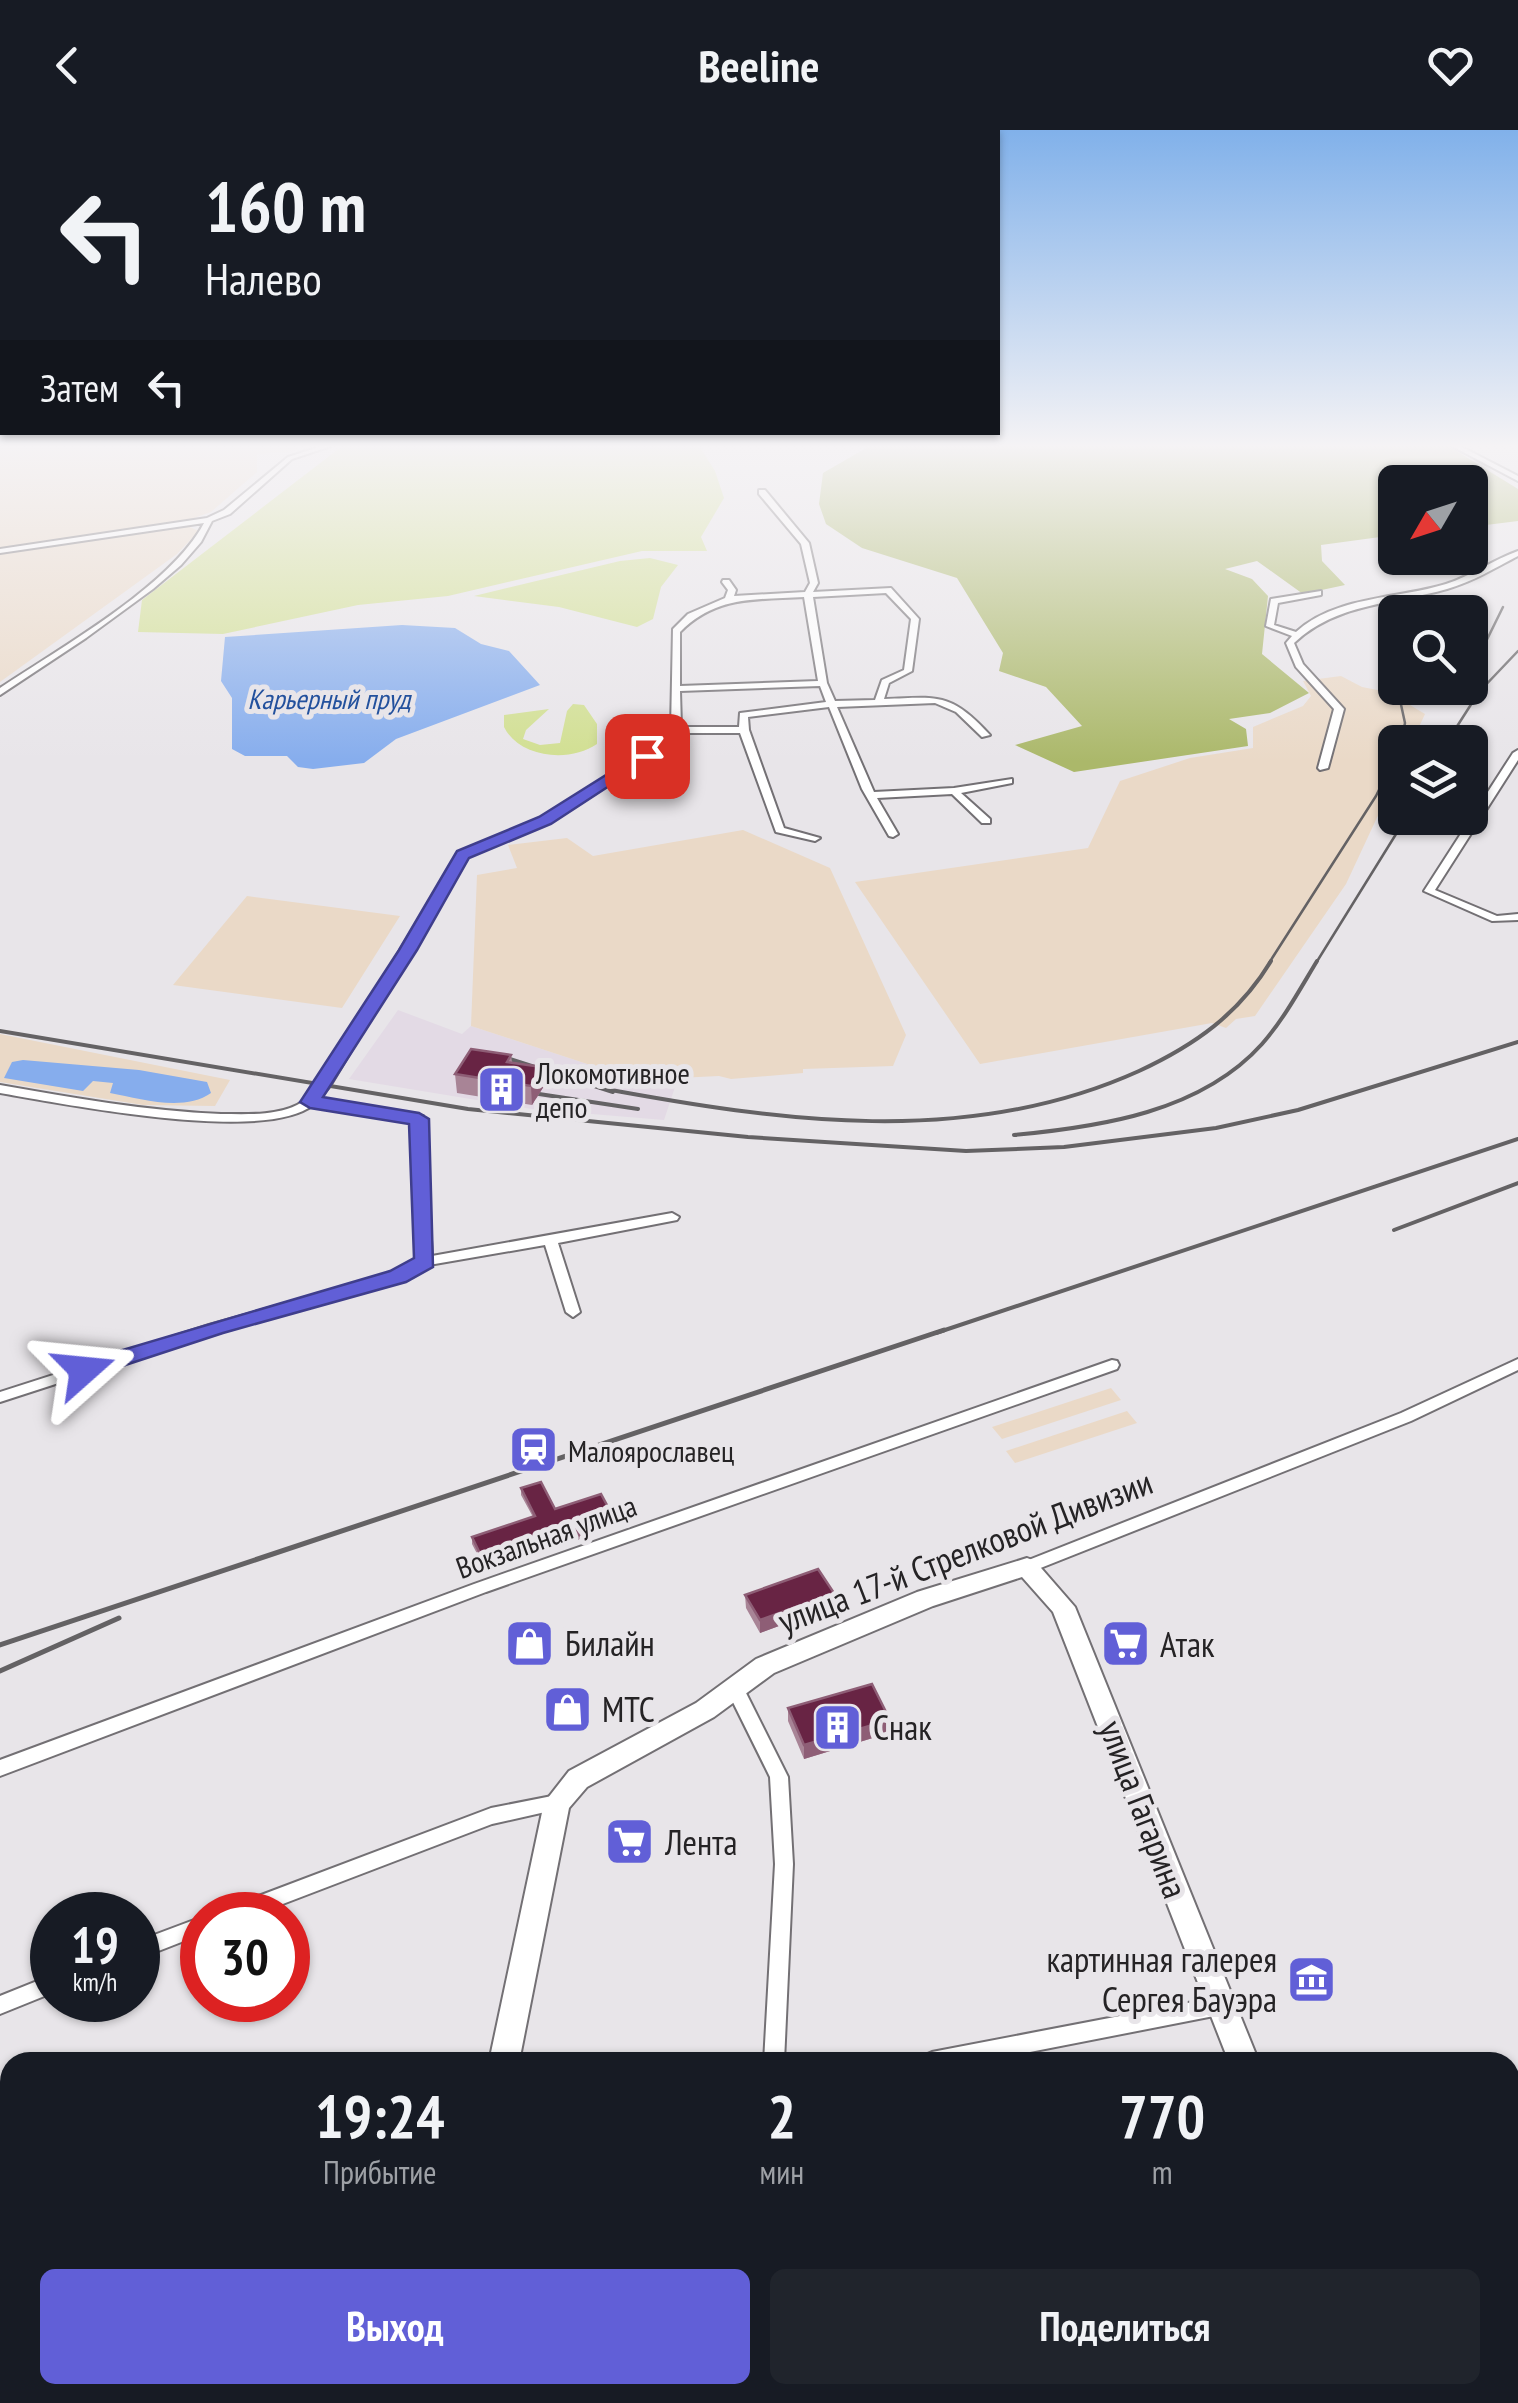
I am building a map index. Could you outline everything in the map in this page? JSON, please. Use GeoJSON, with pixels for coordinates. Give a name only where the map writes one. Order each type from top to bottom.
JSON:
{"type":"FeatureCollection","features":[{"type":"Feature","properties":{"kind":"main road","name":"улица 17-й Стрелковой Дивизии"},"geometry":{"type":"LineString","coordinates":[[557,1803],[578,1779],[661,1736],[764,1666],[925,1599],[1027,1567]]}},
{"type":"Feature","properties":{"kind":"main road","name":"улица Гагарина"},"geometry":{"type":"LineString","coordinates":[[1027,1567],[1062,1607],[1122,1746],[1240,2052]]}},
{"type":"Feature","properties":{"kind":"main road"},"geometry":{"type":"LineString","coordinates":[[506,2052],[557,1803]]}},
{"type":"Feature","properties":{"kind":"street"},"geometry":{"type":"LineString","coordinates":[[0,692],[177,566],[191,550]]}},
{"type":"Feature","properties":{"kind":"street"},"geometry":{"type":"LineString","coordinates":[[807,550],[814,583],[808,594],[822,683],[892,834]]}},
{"type":"Feature","properties":{"kind":"street"},"geometry":{"type":"LineString","coordinates":[[1323,768],[1339,709],[1299,665],[1290,642],[1296,635],[1327,616],[1445,587],[1518,553]]}},
{"type":"Feature","properties":{"kind":"street"},"geometry":{"type":"LineString","coordinates":[[726,582],[732,590],[728,599]]}},
{"type":"Feature","properties":{"kind":"street"},"geometry":{"type":"LineString","coordinates":[[676,730],[676,631],[691,616],[728,599],[888,590],[915,619],[908,670],[885,682],[878,703]]}},
{"type":"Feature","properties":{"kind":"street"},"geometry":{"type":"LineString","coordinates":[[1296,635],[1270,626],[1274,601],[1318,594]]}},
{"type":"Feature","properties":{"kind":"street"},"geometry":{"type":"LineString","coordinates":[[675,689],[822,683]]}},
{"type":"Feature","properties":{"kind":"street"},"geometry":{"type":"LineString","coordinates":[[814,838],[780,830],[744,730],[743,715],[833,704],[936,700],[959,710],[986,736]]}},
{"type":"Feature","properties":{"kind":"street"},"geometry":{"type":"LineString","coordinates":[[0,1090],[148,1114],[247,1116],[293,1110],[310,1102],[408,950],[463,855],[545,821],[647,756],[676,730],[744,730]]}},
{"type":"Feature","properties":{"kind":"street"},"geometry":{"type":"LineString","coordinates":[[1518,753],[1429,891],[1496,919],[1518,918]]}},
{"type":"Feature","properties":{"kind":"street"},"geometry":{"type":"LineString","coordinates":[[872,795],[954,791],[1009,781]]}},
{"type":"Feature","properties":{"kind":"street"},"geometry":{"type":"LineString","coordinates":[[954,791],[986,821]]}},
{"type":"Feature","properties":{"kind":"street"},"geometry":{"type":"LineString","coordinates":[[310,1102],[419,1119],[425,1262]]}},
{"type":"Feature","properties":{"kind":"street"},"geometry":{"type":"LineString","coordinates":[[0,1396],[214,1328],[398,1276],[425,1262],[672,1217]]}},
{"type":"Feature","properties":{"kind":"street"},"geometry":{"type":"LineString","coordinates":[[550,1240],[573,1312]]}},
{"type":"Feature","properties":{"kind":"street","name":"улица 17-й Стрелковой Дивизии"},"geometry":{"type":"LineString","coordinates":[[1027,1567],[1406,1417],[1518,1364]]}},
{"type":"Feature","properties":{"kind":"street","name":"Вокзальная улица"},"geometry":{"type":"LineString","coordinates":[[0,1768],[480,1588],[1112,1365]]}},
{"type":"Feature","properties":{"kind":"street"},"geometry":{"type":"LineString","coordinates":[[734,1686],[779,1778],[784,1864],[775,2052]]}},
{"type":"Feature","properties":{"kind":"street"},"geometry":{"type":"LineString","coordinates":[[292,1892],[504,1812],[557,1803]]}},
{"type":"Feature","properties":{"kind":"street"},"geometry":{"type":"LineString","coordinates":[[0,2006],[30,1993]]}},
{"type":"Feature","properties":{"kind":"street"},"geometry":{"type":"LineString","coordinates":[[983,2052],[1219,2006]]}},
{"type":"Feature","properties":{"kind":"shaded area"},"geometry":{"type":"Polygon","coordinates":[[[0,550],[181,550],[177,554],[0,682],[0,550]]]}},
{"type":"Feature","properties":{"kind":"shaded area"},"geometry":{"type":"Polygon","coordinates":[[[1341,676],[1378,690],[1378,705],[1410,705],[1425,714],[1420,725],[1378,725],[1378,815],[1346,884],[1255,1016],[1236,1019],[1226,1028],[1212,1023],[980,1064],[855,882],[1088,848],[1120,781],[1190,758],[1253,748],[1253,727],[1303,706],[1311,696],[1303,681],[1341,676]]]}},
{"type":"Feature","properties":{"kind":"shaded area"},"geometry":{"type":"Polygon","coordinates":[[[743,830],[830,868],[906,1035],[893,1066],[803,1069],[803,1073],[731,1079],[719,1076],[636,1080],[471,1026],[477,875],[517,868],[508,845],[567,838],[593,856],[743,830]]]}},
{"type":"Feature","properties":{"kind":"shaded area"},"geometry":{"type":"Polygon","coordinates":[[[247,896],[400,916],[342,1008],[173,985],[247,896]]]}},
{"type":"Feature","properties":{"kind":"shaded area"},"geometry":{"type":"Polygon","coordinates":[[[398,1010],[462,1034],[471,1026],[636,1080],[678,1078],[664,1120],[532,1109],[349,1079],[398,1010]]]}},
{"type":"Feature","properties":{"kind":"shaded area"},"geometry":{"type":"Polygon","coordinates":[[[0,1034],[230,1080],[215,1106],[143,1105],[0,1082],[0,1034]]]}},
{"type":"Feature","properties":{"kind":"shaded area"},"geometry":{"type":"Polygon","coordinates":[[[1111,1388],[1121,1400],[1002,1439],[992,1427],[1111,1388]]]}},
{"type":"Feature","properties":{"kind":"shaded area"},"geometry":{"type":"Polygon","coordinates":[[[1127,1411],[1137,1423],[1015,1463],[1006,1451],[1127,1411]]]}},
{"type":"Feature","properties":{"kind":"green space"},"geometry":{"type":"Polygon","coordinates":[[[207,550],[707,551],[642,551],[448,596],[358,605],[223,634],[138,632],[142,600],[207,550]]]}},
{"type":"Feature","properties":{"kind":"green space"},"geometry":{"type":"Polygon","coordinates":[[[869,550],[1321,550],[1322,561],[1345,585],[1303,594],[1257,561],[1225,569],[1252,579],[1268,596],[1262,654],[1309,693],[1270,713],[1229,719],[1246,729],[1248,746],[1074,772],[1015,745],[1082,726],[1046,687],[999,671],[1003,653],[957,578],[869,550]]]}},
{"type":"Feature","properties":{"kind":"green space"},"geometry":{"type":"Polygon","coordinates":[[[650,558],[678,565],[661,587],[653,619],[637,627],[559,607],[474,596],[620,561],[650,558]]]}},
{"type":"Feature","properties":{"kind":"green space"},"geometry":{"type":"Polygon","coordinates":[[[573,704],[584,705],[597,724],[597,744],[586,750],[560,755],[533,751],[511,737],[504,727],[504,715],[549,709],[526,730],[523,739],[540,745],[560,743],[567,711],[573,704]]]}},
{"type":"Feature","properties":{"kind":"water","name":"Карьерный пруд"},"geometry":{"type":"Polygon","coordinates":[[[402,625],[455,628],[481,644],[509,651],[540,685],[396,739],[364,763],[313,769],[298,767],[287,756],[245,756],[232,749],[232,698],[221,681],[225,637],[402,625]]]}},
{"type":"Feature","properties":{"kind":"water"},"geometry":{"type":"Polygon","coordinates":[[[12,1062],[139,1070],[207,1082],[211,1093],[175,1103],[110,1093],[113,1083],[93,1081],[83,1091],[4,1078],[12,1062]]]}},
{"type":"Feature","properties":{"kind":"building"},"geometry":{"type":"Polygon","coordinates":[[[471,1049],[511,1055],[507,1062],[542,1067],[531,1086],[455,1074],[471,1049]]]}},
{"type":"Feature","properties":{"kind":"building","name":"Малоярославец"},"geometry":{"type":"Polygon","coordinates":[[[541,1482],[555,1509],[601,1494],[615,1520],[485,1564],[472,1537],[535,1516],[521,1488],[541,1482]]]}},
{"type":"Feature","properties":{"kind":"building"},"geometry":{"type":"Polygon","coordinates":[[[818,1569],[834,1593],[760,1620],[745,1595],[818,1569]]]}},
{"type":"Feature","properties":{"kind":"building","name":"Снак"},"geometry":{"type":"Polygon","coordinates":[[[872,1684],[890,1720],[804,1745],[788,1708],[872,1684]]]}},
{"type":"Feature","properties":{"kind":"railway"},"geometry":{"type":"LineString","coordinates":[[1488,637],[1503,607]]}},
{"type":"Feature","properties":{"kind":"railway"},"geometry":{"type":"LineString","coordinates":[[1458,725],[1479,692],[1518,651]]}},
{"type":"Feature","properties":{"kind":"railway"},"geometry":{"type":"LineString","coordinates":[[1401,705],[1405,725]]}},
{"type":"Feature","properties":{"kind":"railway"},"geometry":{"type":"LineString","coordinates":[[1269,963],[1378,792]]}},
{"type":"Feature","properties":{"kind":"railway"},"geometry":{"type":"LineString","coordinates":[[1316,963],[1395,835]]}},
{"type":"Feature","properties":{"kind":"railway"},"geometry":{"type":"LineString","coordinates":[[601,1088],[804,1118],[940,1119],[1007,1111],[1074,1095],[1139,1071],[1179,1050],[1230,1012],[1271,961]]}},
{"type":"Feature","properties":{"kind":"railway"},"geometry":{"type":"LineString","coordinates":[[1014,1135],[1114,1121],[1179,1101],[1210,1086],[1262,1044],[1317,961]]}},
{"type":"Feature","properties":{"kind":"railway"},"geometry":{"type":"LineString","coordinates":[[0,1031],[468,1109],[748,1137],[966,1151],[1064,1147],[1216,1128],[1298,1110],[1518,1042]]}},
{"type":"Feature","properties":{"kind":"railway"},"geometry":{"type":"LineString","coordinates":[[504,1057],[601,1088]]}},
{"type":"Feature","properties":{"kind":"railway"},"geometry":{"type":"LineString","coordinates":[[601,1088],[613,1092]]}},
{"type":"Feature","properties":{"kind":"railway"},"geometry":{"type":"LineString","coordinates":[[539,1094],[638,1109]]}},
{"type":"Feature","properties":{"kind":"railway"},"geometry":{"type":"LineString","coordinates":[[936,1333],[1518,1139]]}},
{"type":"Feature","properties":{"kind":"railway"},"geometry":{"type":"LineString","coordinates":[[1394,1230],[1518,1183]]}},
{"type":"Feature","properties":{"kind":"railway"},"geometry":{"type":"LineString","coordinates":[[0,1645],[944,1330]]}},
{"type":"Feature","properties":{"kind":"railway"},"geometry":{"type":"LineString","coordinates":[[0,1671],[119,1618]]}},
{"type":"Feature","properties":{"kind":"place","name":"Локомотивное депо"},"geometry":{"type":"Point","coordinates":[501,1089]}},
{"type":"Feature","properties":{"kind":"place","name":"Малоярославец"},"geometry":{"type":"Point","coordinates":[533,1450]}},
{"type":"Feature","properties":{"kind":"place","name":"Билайн"},"geometry":{"type":"Point","coordinates":[530,1643]}},
{"type":"Feature","properties":{"kind":"place","name":"Атак"},"geometry":{"type":"Point","coordinates":[1125,1644]}},
{"type":"Feature","properties":{"kind":"place","name":"МТС"},"geometry":{"type":"Point","coordinates":[567,1709]}},
{"type":"Feature","properties":{"kind":"place","name":"Снак"},"geometry":{"type":"Point","coordinates":[838,1727]}},
{"type":"Feature","properties":{"kind":"place","name":"Лента"},"geometry":{"type":"Point","coordinates":[630,1842]}},
{"type":"Feature","properties":{"kind":"place","name":"картинная галерея Сергея Бауэра"},"geometry":{"type":"Point","coordinates":[1312,1979]}},
{"type":"Feature","properties":{"kind":"route"},"geometry":{"type":"LineString","coordinates":[[84,1370],[398,1276],[425,1262],[419,1119],[354,1112],[310,1102],[324,1086],[463,855],[545,821],[647,756]]}}]}
